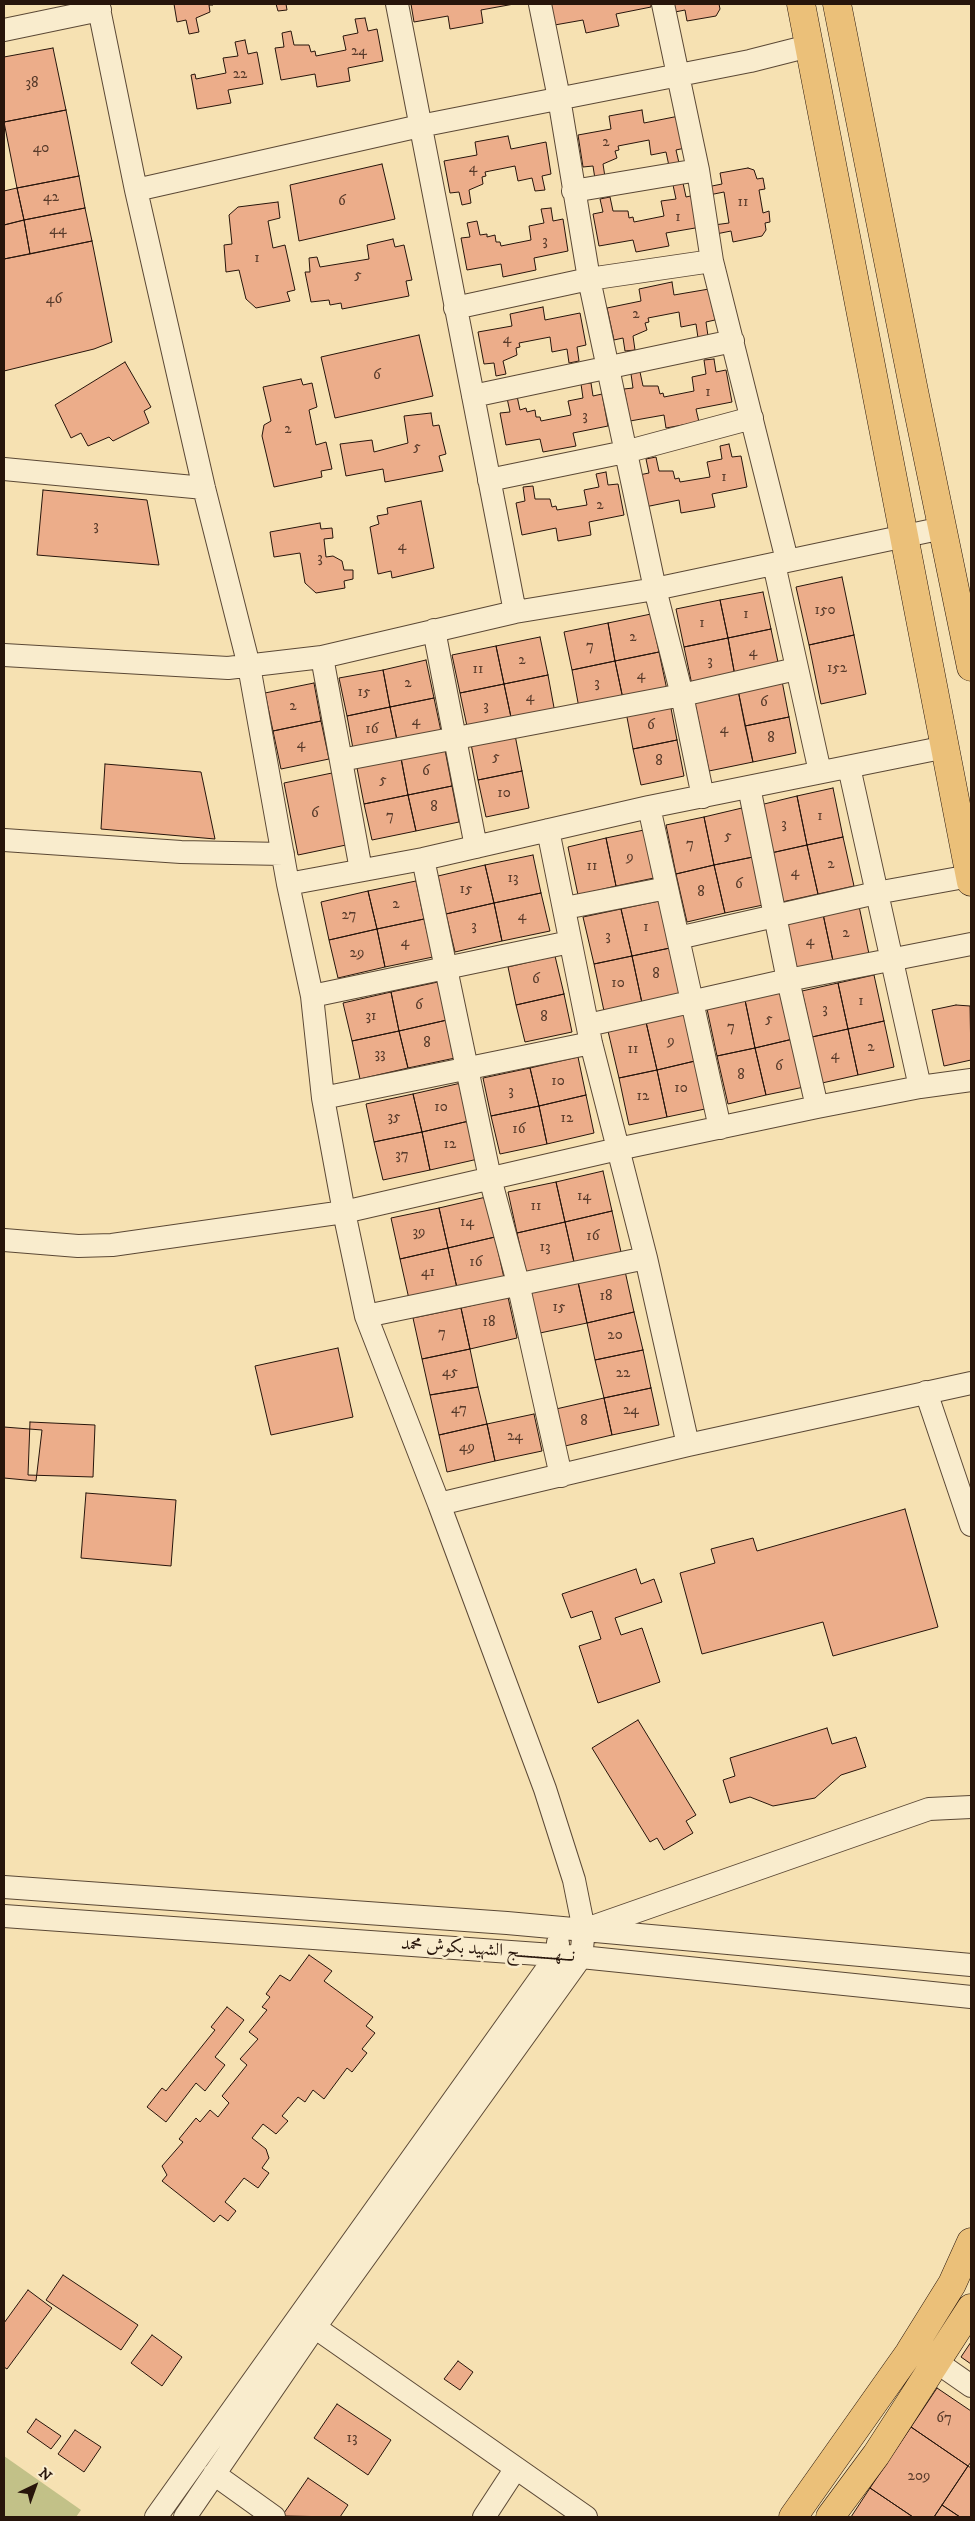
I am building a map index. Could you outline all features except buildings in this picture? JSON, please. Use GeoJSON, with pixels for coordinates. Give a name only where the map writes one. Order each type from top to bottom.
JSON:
{"type":"FeatureCollection","features":[{"type":"Feature","properties":{"kind":"main road"},"geometry":{"type":"LineString","coordinates":[[801,4],[971,879]]}},
{"type":"Feature","properties":{"kind":"main road"},"geometry":{"type":"LineString","coordinates":[[837,4],[971,667]]}},
{"type":"Feature","properties":{"kind":"main road"},"geometry":{"type":"LineString","coordinates":[[829,150],[864,145]]}},
{"type":"Feature","properties":{"kind":"main road"},"geometry":{"type":"LineString","coordinates":[[793,2517],[909,2353],[952,2284],[971,2242]]}},
{"type":"Feature","properties":{"kind":"main road"},"geometry":{"type":"LineString","coordinates":[[830,2517],[876,2455],[938,2363],[971,2308]]}},
{"type":"Feature","properties":{"kind":"street"},"geometry":{"type":"LineString","coordinates":[[397,4],[516,612]]}},
{"type":"Feature","properties":{"kind":"street"},"geometry":{"type":"LineString","coordinates":[[540,4],[559,98],[589,279],[655,589],[682,695],[703,796]]}},
{"type":"Feature","properties":{"kind":"street"},"geometry":{"type":"LineString","coordinates":[[663,4],[698,170],[712,262],[752,418],[780,562],[796,669],[820,772]]}},
{"type":"Feature","properties":{"kind":"street"},"geometry":{"type":"LineString","coordinates":[[4,30],[99,7],[136,190],[204,488],[249,666],[288,884],[312,996],[324,1098],[344,1212],[366,1316],[439,1504],[545,1789],[574,1880],[584,1930],[581,1957],[156,2517]]}},
{"type":"Feature","properties":{"kind":"street"},"geometry":{"type":"LineString","coordinates":[[136,190],[420,126],[750,60],[809,46]]}},
{"type":"Feature","properties":{"kind":"street"},"geometry":{"type":"LineString","coordinates":[[573,191],[698,170]]}},
{"type":"Feature","properties":{"kind":"street"},"geometry":{"type":"LineString","coordinates":[[456,308],[589,279],[712,262]]}},
{"type":"Feature","properties":{"kind":"street"},"geometry":{"type":"LineString","coordinates":[[473,396],[733,341]]}},
{"type":"Feature","properties":{"kind":"street"},"geometry":{"type":"LineString","coordinates":[[489,480],[625,452],[752,418]]}},
{"type":"Feature","properties":{"kind":"street"},"geometry":{"type":"LineString","coordinates":[[4,469],[204,488]]}},
{"type":"Feature","properties":{"kind":"street"},"geometry":{"type":"LineString","coordinates":[[4,655],[228,668],[322,657],[516,612],[655,589],[780,562],[906,538],[942,528]]}},
{"type":"Feature","properties":{"kind":"street"},"geometry":{"type":"LineString","coordinates":[[434,630],[476,847]]}},
{"type":"Feature","properties":{"kind":"street"},"geometry":{"type":"LineString","coordinates":[[322,657],[361,870]]}},
{"type":"Feature","properties":{"kind":"street"},"geometry":{"type":"LineString","coordinates":[[341,760],[682,695],[796,669]]}},
{"type":"Feature","properties":{"kind":"street"},"geometry":{"type":"LineString","coordinates":[[288,884],[423,859],[649,807],[946,748]]}},
{"type":"Feature","properties":{"kind":"street"},"geometry":{"type":"LineString","coordinates":[[849,767],[920,1087]]}},
{"type":"Feature","properties":{"kind":"street"},"geometry":{"type":"LineString","coordinates":[[749,788],[788,980],[817,1107]]}},
{"type":"Feature","properties":{"kind":"street"},"geometry":{"type":"LineString","coordinates":[[649,807],[720,1128]]}},
{"type":"Feature","properties":{"kind":"street"},"geometry":{"type":"LineString","coordinates":[[548,830],[589,1034],[646,1258],[688,1445]]}},
{"type":"Feature","properties":{"kind":"street"},"geometry":{"type":"LineString","coordinates":[[4,840],[181,852],[283,854]]}},
{"type":"Feature","properties":{"kind":"street"},"geometry":{"type":"LineString","coordinates":[[423,859],[444,967],[469,1069],[490,1178],[518,1283],[561,1476]]}},
{"type":"Feature","properties":{"kind":"street"},"geometry":{"type":"LineString","coordinates":[[678,938],[876,893],[971,879]]}},
{"type":"Feature","properties":{"kind":"street"},"geometry":{"type":"LineString","coordinates":[[565,908],[667,888]]}},
{"type":"Feature","properties":{"kind":"street"},"geometry":{"type":"LineString","coordinates":[[312,996],[570,942]]}},
{"type":"Feature","properties":{"kind":"street"},"geometry":{"type":"LineString","coordinates":[[324,1098],[469,1069],[589,1034],[692,1001],[971,944]]}},
{"type":"Feature","properties":{"kind":"street"},"geometry":{"type":"LineString","coordinates":[[4,1240],[78,1246],[112,1245],[344,1212],[618,1149],[817,1107],[920,1087],[971,1080]]}},
{"type":"Feature","properties":{"kind":"street"},"geometry":{"type":"LineString","coordinates":[[366,1316],[646,1258]]}},
{"type":"Feature","properties":{"kind":"street"},"geometry":{"type":"LineString","coordinates":[[439,1504],[688,1445],[971,1383]]}},
{"type":"Feature","properties":{"kind":"street"},"geometry":{"type":"LineString","coordinates":[[926,1392],[971,1525]]}},
{"type":"Feature","properties":{"kind":"street"},"geometry":{"type":"LineString","coordinates":[[584,1930],[929,1809],[971,1807]]}},
{"type":"Feature","properties":{"kind":"street","name":"نـــهـــــــــــج الشهيد بكوش محمد"},"geometry":{"type":"LineString","coordinates":[[4,1887],[560,1927],[971,1965]]}},
{"type":"Feature","properties":{"kind":"street","name":"نـــهـــــــــــج الشهيد بكوش محمد"},"geometry":{"type":"LineString","coordinates":[[4,1916],[557,1955],[971,1996]]}},
{"type":"Feature","properties":{"kind":"street"},"geometry":{"type":"LineString","coordinates":[[185,2517],[214,2474],[306,2321],[557,1955],[560,1927]]}},
{"type":"Feature","properties":{"kind":"street"},"geometry":{"type":"LineString","coordinates":[[306,2321],[586,2517]]}},
{"type":"Feature","properties":{"kind":"street"},"geometry":{"type":"LineString","coordinates":[[938,2363],[971,2386]]}},
{"type":"Feature","properties":{"kind":"street"},"geometry":{"type":"LineString","coordinates":[[484,2517],[516,2468]]}},
{"type":"Feature","properties":{"kind":"street"},"geometry":{"type":"LineString","coordinates":[[214,2474],[274,2517]]}},
{"type":"Feature","properties":{"kind":"shaded area"},"geometry":{"type":"Polygon","coordinates":[[[4,2456],[81,2510],[76,2517],[4,2517],[4,2456]]]}}]}
